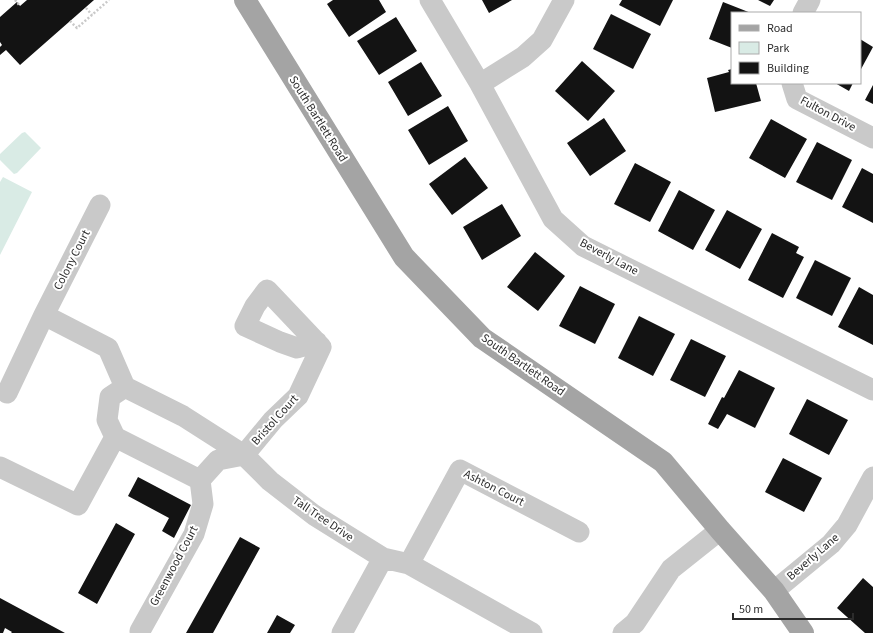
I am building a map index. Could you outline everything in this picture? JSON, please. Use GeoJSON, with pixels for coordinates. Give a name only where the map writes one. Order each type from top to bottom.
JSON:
{"type":"FeatureCollection","features":[{"type":"Feature","properties":{"kind":"main road","name":"South Bartlett Road"},"geometry":{"type":"LineString","coordinates":[[247,1],[404,258],[482,338],[663,462],[774,591],[803,633]]}},
{"type":"Feature","properties":{"kind":"street","name":"Beverly Lane"},"geometry":{"type":"LineString","coordinates":[[430,0],[480,84],[553,219],[583,246],[873,390]]}},
{"type":"Feature","properties":{"kind":"street"},"geometry":{"type":"LineString","coordinates":[[480,84],[523,57],[542,40],[564,0]]}},
{"type":"Feature","properties":{"kind":"street"},"geometry":{"type":"LineString","coordinates":[[804,12],[810,0]]}},
{"type":"Feature","properties":{"kind":"street","name":"Fulton Drive"},"geometry":{"type":"LineString","coordinates":[[792,84],[797,99],[873,138]]}},
{"type":"Feature","properties":{"kind":"street","name":"Colony Court"},"geometry":{"type":"LineString","coordinates":[[7,393],[44,315],[100,205]]}},
{"type":"Feature","properties":{"kind":"street"},"geometry":{"type":"LineString","coordinates":[[44,315],[108,348],[125,387],[110,397],[107,420],[115,437],[200,480],[218,460],[244,456]]}},
{"type":"Feature","properties":{"kind":"street","name":"Bristol Court"},"geometry":{"type":"LineString","coordinates":[[244,456],[273,420],[298,396],[321,347],[317,342]]}},
{"type":"Feature","properties":{"kind":"street","name":"Tall Tree Drive"},"geometry":{"type":"LineString","coordinates":[[125,387],[183,416],[244,456],[270,481],[314,515],[383,558],[409,564],[532,633]]}},
{"type":"Feature","properties":{"kind":"street"},"geometry":{"type":"LineString","coordinates":[[0,467],[78,505],[115,437]]}},
{"type":"Feature","properties":{"kind":"street","name":"Ashton Court"},"geometry":{"type":"LineString","coordinates":[[409,564],[460,470],[579,532]]}},
{"type":"Feature","properties":{"kind":"street","name":"Beverly Lane"},"geometry":{"type":"LineString","coordinates":[[774,591],[831,544],[847,525],[873,477]]}},
{"type":"Feature","properties":{"kind":"street","name":"Greenwood Court"},"geometry":{"type":"LineString","coordinates":[[140,631],[194,534],[203,504],[200,480]]}},
{"type":"Feature","properties":{"kind":"street"},"geometry":{"type":"LineString","coordinates":[[623,633],[635,623],[671,570],[720,530]]}},
{"type":"Feature","properties":{"kind":"street"},"geometry":{"type":"LineString","coordinates":[[342,633],[383,558]]}},
{"type":"Feature","properties":{"kind":"path"},"geometry":{"type":"LineString","coordinates":[[15,0],[20,6]]}},
{"type":"Feature","properties":{"kind":"path"},"geometry":{"type":"LineString","coordinates":[[70,21],[77,28],[109,0]]}},
{"type":"Feature","properties":{"kind":"path"},"geometry":{"type":"LineString","coordinates":[[86,8],[92,15]]}},
{"type":"Feature","properties":{"kind":"green space"},"geometry":{"type":"Polygon","coordinates":[[[25,132],[41,148],[17,173],[14,174],[0,160],[0,154],[22,133],[25,132]]]}},
{"type":"Feature","properties":{"kind":"green space"},"geometry":{"type":"Polygon","coordinates":[[[3,177],[32,192],[0,255],[0,182],[3,177]]]}},
{"type":"Feature","properties":{"kind":"building"},"geometry":{"type":"Polygon","coordinates":[[[27,0],[94,0],[20,65],[6,50],[0,55],[0,47],[2,45],[0,42],[0,17],[17,2],[20,6],[27,0]]]}},
{"type":"Feature","properties":{"kind":"building"},"geometry":{"type":"Polygon","coordinates":[[[333,0],[379,0],[386,12],[349,37],[327,4],[333,0]]]}},
{"type":"Feature","properties":{"kind":"building"},"geometry":{"type":"Polygon","coordinates":[[[482,0],[512,0],[489,13],[482,0]]]}},
{"type":"Feature","properties":{"kind":"building"},"geometry":{"type":"Polygon","coordinates":[[[622,0],[673,0],[660,26],[619,5],[622,0]]]}},
{"type":"Feature","properties":{"kind":"building"},"geometry":{"type":"Polygon","coordinates":[[[758,0],[774,0],[770,6],[758,0]]]}},
{"type":"Feature","properties":{"kind":"building"},"geometry":{"type":"Polygon","coordinates":[[[723,2],[748,12],[731,12],[731,48],[709,39],[723,2]]]}},
{"type":"Feature","properties":{"kind":"building"},"geometry":{"type":"Polygon","coordinates":[[[611,14],[651,34],[633,69],[593,49],[611,14]]]}},
{"type":"Feature","properties":{"kind":"building"},"geometry":{"type":"Polygon","coordinates":[[[396,17],[417,51],[379,75],[357,41],[396,17]]]}},
{"type":"Feature","properties":{"kind":"building"},"geometry":{"type":"Polygon","coordinates":[[[861,40],[873,47],[861,69],[861,40]]]}},
{"type":"Feature","properties":{"kind":"building"},"geometry":{"type":"Polygon","coordinates":[[[582,61],[615,91],[588,121],[555,91],[582,61]]]}},
{"type":"Feature","properties":{"kind":"building"},"geometry":{"type":"Polygon","coordinates":[[[421,62],[442,96],[408,116],[388,82],[421,62]]]}},
{"type":"Feature","properties":{"kind":"building"},"geometry":{"type":"Polygon","coordinates":[[[731,69],[731,84],[756,84],[761,101],[715,112],[707,78],[729,72],[728,70],[731,69]]]}},
{"type":"Feature","properties":{"kind":"building"},"geometry":{"type":"Polygon","coordinates":[[[837,84],[852,84],[849,91],[837,84]]]}},
{"type":"Feature","properties":{"kind":"building"},"geometry":{"type":"Polygon","coordinates":[[[873,85],[873,104],[865,100],[873,85]]]}},
{"type":"Feature","properties":{"kind":"building"},"geometry":{"type":"Polygon","coordinates":[[[448,106],[468,141],[429,165],[408,130],[448,106]]]}},
{"type":"Feature","properties":{"kind":"building"},"geometry":{"type":"Polygon","coordinates":[[[604,118],[626,151],[590,176],[567,143],[604,118]]]}},
{"type":"Feature","properties":{"kind":"building"},"geometry":{"type":"Polygon","coordinates":[[[771,119],[807,139],[785,178],[749,158],[771,119]]]}},
{"type":"Feature","properties":{"kind":"building"},"geometry":{"type":"Polygon","coordinates":[[[817,142],[852,160],[832,200],[796,182],[817,142]]]}},
{"type":"Feature","properties":{"kind":"building"},"geometry":{"type":"Polygon","coordinates":[[[465,157],[488,188],[452,215],[429,184],[465,157]]]}},
{"type":"Feature","properties":{"kind":"building"},"geometry":{"type":"Polygon","coordinates":[[[635,163],[671,182],[650,222],[614,204],[635,163]]]}},
{"type":"Feature","properties":{"kind":"building"},"geometry":{"type":"Polygon","coordinates":[[[862,168],[873,174],[873,223],[842,207],[862,168]]]}},
{"type":"Feature","properties":{"kind":"building"},"geometry":{"type":"Polygon","coordinates":[[[679,190],[715,210],[693,250],[658,231],[679,190]]]}},
{"type":"Feature","properties":{"kind":"building"},"geometry":{"type":"Polygon","coordinates":[[[502,204],[521,236],[482,260],[463,227],[502,204]]]}},
{"type":"Feature","properties":{"kind":"building"},"geometry":{"type":"Polygon","coordinates":[[[727,210],[762,229],[740,269],[705,250],[727,210]]]}},
{"type":"Feature","properties":{"kind":"building"},"geometry":{"type":"Polygon","coordinates":[[[772,233],[799,247],[796,253],[804,257],[783,298],[748,280],[772,233]]]}},
{"type":"Feature","properties":{"kind":"building"},"geometry":{"type":"Polygon","coordinates":[[[535,252],[565,276],[538,311],[507,287],[535,252]]]}},
{"type":"Feature","properties":{"kind":"building"},"geometry":{"type":"Polygon","coordinates":[[[815,260],[851,278],[832,316],[796,298],[815,260]]]}},
{"type":"Feature","properties":{"kind":"building"},"geometry":{"type":"Polygon","coordinates":[[[580,286],[615,304],[595,344],[559,326],[580,286]]]}},
{"type":"Feature","properties":{"kind":"building"},"geometry":{"type":"Polygon","coordinates":[[[859,287],[873,295],[873,345],[838,327],[859,287]]]}},
{"type":"Feature","properties":{"kind":"building"},"geometry":{"type":"Polygon","coordinates":[[[639,316],[675,334],[653,376],[618,358],[639,316]]]}},
{"type":"Feature","properties":{"kind":"building"},"geometry":{"type":"Polygon","coordinates":[[[691,339],[726,356],[705,397],[670,380],[691,339]]]}},
{"type":"Feature","properties":{"kind":"building"},"geometry":{"type":"Polygon","coordinates":[[[739,370],[775,388],[755,428],[727,414],[718,429],[708,424],[722,397],[724,398],[739,370]]]}},
{"type":"Feature","properties":{"kind":"building"},"geometry":{"type":"Polygon","coordinates":[[[807,399],[848,420],[829,455],[789,434],[807,399]]]}},
{"type":"Feature","properties":{"kind":"building"},"geometry":{"type":"Polygon","coordinates":[[[783,458],[822,478],[804,512],[765,492],[783,458]]]}},
{"type":"Feature","properties":{"kind":"building"},"geometry":{"type":"Polygon","coordinates":[[[138,477],[191,505],[174,538],[162,531],[169,518],[128,496],[138,477]]]}},
{"type":"Feature","properties":{"kind":"building"},"geometry":{"type":"Polygon","coordinates":[[[116,523],[135,534],[97,604],[78,593],[116,523]]]}},
{"type":"Feature","properties":{"kind":"building"},"geometry":{"type":"Polygon","coordinates":[[[240,537],[260,548],[213,633],[186,633],[240,537]]]}},
{"type":"Feature","properties":{"kind":"building"},"geometry":{"type":"Polygon","coordinates":[[[863,578],[873,587],[873,633],[865,633],[837,608],[863,578]]]}},
{"type":"Feature","properties":{"kind":"building"},"geometry":{"type":"Polygon","coordinates":[[[0,598],[65,633],[11,633],[12,632],[5,628],[3,633],[0,633],[0,598]]]}},
{"type":"Feature","properties":{"kind":"building"},"geometry":{"type":"Polygon","coordinates":[[[277,615],[295,625],[290,633],[267,633],[277,615]]]}}]}
